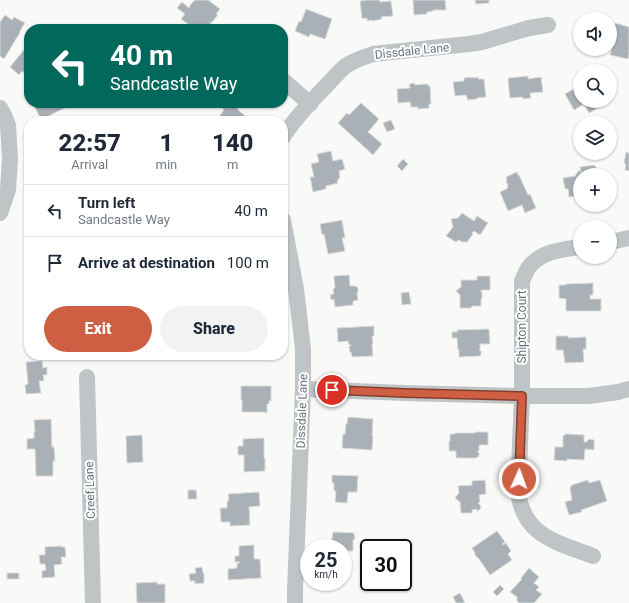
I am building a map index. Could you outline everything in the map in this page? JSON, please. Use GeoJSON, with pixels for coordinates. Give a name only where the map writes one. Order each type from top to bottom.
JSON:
{"type":"FeatureCollection","features":[{"type":"Feature","properties":{"kind":"street","name":"Dissdale Lane"},"geometry":{"type":"LineString","coordinates":[[288,130],[340,71],[358,59],[373,54],[482,42],[529,28],[548,25]]}},
{"type":"Feature","properties":{"kind":"street"},"geometry":{"type":"LineString","coordinates":[[288,84],[310,104]]}},
{"type":"Feature","properties":{"kind":"street"},"geometry":{"type":"LineString","coordinates":[[0,108],[8,125],[10,159],[8,190],[0,213]]}},
{"type":"Feature","properties":{"kind":"street"},"geometry":{"type":"LineString","coordinates":[[617,241],[629,238]]}},
{"type":"Feature","properties":{"kind":"street","name":"Shipton Court"},"geometry":{"type":"LineString","coordinates":[[573,248],[552,252],[539,258],[528,268],[522,281],[522,396],[518,492],[523,513],[533,527],[546,537],[593,556]]}},
{"type":"Feature","properties":{"kind":"street","name":"Dissdale Lane"},"geometry":{"type":"LineString","coordinates":[[288,269],[296,289],[302,349],[303,389],[295,603]]}},
{"type":"Feature","properties":{"kind":"street","name":"Creef Lane"},"geometry":{"type":"LineString","coordinates":[[87,377],[93,603]]}},
{"type":"Feature","properties":{"kind":"street"},"geometry":{"type":"LineString","coordinates":[[303,389],[522,396],[589,396],[629,389]]}},
{"type":"Feature","properties":{"kind":"building"},"geometry":{"type":"Polygon","coordinates":[[[195,0],[208,0],[220,9],[216,14],[218,15],[210,23],[212,24],[188,24],[181,19],[185,14],[177,8],[182,2],[189,8],[195,0]]]}},
{"type":"Feature","properties":{"kind":"building"},"geometry":{"type":"Polygon","coordinates":[[[379,0],[380,2],[391,1],[393,16],[381,17],[382,19],[373,21],[367,21],[367,18],[362,19],[360,1],[379,0]]]}},
{"type":"Feature","properties":{"kind":"building"},"geometry":{"type":"Polygon","coordinates":[[[413,0],[445,0],[446,10],[433,10],[427,12],[427,14],[414,15],[413,0]]]}},
{"type":"Feature","properties":{"kind":"building"},"geometry":{"type":"Polygon","coordinates":[[[475,0],[489,0],[489,3],[476,4],[475,0]]]}},
{"type":"Feature","properties":{"kind":"building"},"geometry":{"type":"Polygon","coordinates":[[[306,9],[332,19],[325,39],[310,34],[309,37],[295,31],[299,21],[301,22],[306,9]]]}},
{"type":"Feature","properties":{"kind":"building"},"geometry":{"type":"Polygon","coordinates":[[[5,15],[12,20],[14,17],[25,23],[4,59],[0,56],[0,22],[5,15]]]}},
{"type":"Feature","properties":{"kind":"building"},"geometry":{"type":"Polygon","coordinates":[[[617,24],[629,27],[628,59],[614,56],[617,56],[617,24]]]}},
{"type":"Feature","properties":{"kind":"building"},"geometry":{"type":"Polygon","coordinates":[[[24,50],[24,73],[22,71],[19,75],[10,67],[24,50]]]}},
{"type":"Feature","properties":{"kind":"building"},"geometry":{"type":"Polygon","coordinates":[[[528,76],[528,79],[541,77],[543,92],[530,93],[531,98],[510,98],[509,78],[528,76]]]}},
{"type":"Feature","properties":{"kind":"building"},"geometry":{"type":"Polygon","coordinates":[[[473,77],[484,79],[486,97],[468,100],[466,95],[455,96],[453,82],[464,81],[464,78],[473,77]]]}},
{"type":"Feature","properties":{"kind":"building"},"geometry":{"type":"Polygon","coordinates":[[[414,83],[415,85],[428,84],[428,86],[430,86],[431,104],[429,104],[429,108],[418,109],[418,107],[411,107],[410,102],[398,103],[397,89],[410,88],[410,84],[414,83]]]}},
{"type":"Feature","properties":{"kind":"building"},"geometry":{"type":"Polygon","coordinates":[[[573,89],[573,108],[577,108],[574,110],[565,94],[573,89]]]}},
{"type":"Feature","properties":{"kind":"building"},"geometry":{"type":"Polygon","coordinates":[[[361,103],[379,119],[368,132],[382,144],[373,155],[338,123],[347,113],[349,115],[361,103]]]}},
{"type":"Feature","properties":{"kind":"building"},"geometry":{"type":"Polygon","coordinates":[[[35,108],[64,108],[49,116],[39,116],[35,108]]]}},
{"type":"Feature","properties":{"kind":"building"},"geometry":{"type":"Polygon","coordinates":[[[222,108],[238,108],[237,109],[246,116],[219,116],[224,110],[222,108]]]}},
{"type":"Feature","properties":{"kind":"building"},"geometry":{"type":"Polygon","coordinates":[[[586,108],[598,108],[589,113],[586,108]]]}},
{"type":"Feature","properties":{"kind":"building"},"geometry":{"type":"Polygon","coordinates":[[[391,120],[395,129],[387,132],[383,123],[391,120]]]}},
{"type":"Feature","properties":{"kind":"building"},"geometry":{"type":"Polygon","coordinates":[[[331,151],[333,161],[342,159],[345,169],[339,171],[340,177],[337,181],[338,183],[326,186],[326,189],[313,192],[310,177],[314,177],[311,164],[319,162],[317,154],[331,151]]]}},
{"type":"Feature","properties":{"kind":"building"},"geometry":{"type":"Polygon","coordinates":[[[626,152],[629,153],[629,171],[625,170],[626,164],[624,163],[626,152]]]}},
{"type":"Feature","properties":{"kind":"building"},"geometry":{"type":"Polygon","coordinates":[[[403,159],[408,164],[402,171],[397,166],[403,159]]]}},
{"type":"Feature","properties":{"kind":"building"},"geometry":{"type":"Polygon","coordinates":[[[594,165],[596,168],[580,168],[594,165]]]}},
{"type":"Feature","properties":{"kind":"building"},"geometry":{"type":"Polygon","coordinates":[[[517,172],[528,195],[530,194],[536,208],[525,213],[522,205],[508,211],[500,192],[508,188],[506,177],[517,172]]]}},
{"type":"Feature","properties":{"kind":"building"},"geometry":{"type":"Polygon","coordinates":[[[573,176],[573,197],[569,197],[568,189],[565,189],[563,178],[573,176]]]}},
{"type":"Feature","properties":{"kind":"building"},"geometry":{"type":"Polygon","coordinates":[[[462,213],[474,221],[477,216],[488,223],[480,235],[474,231],[467,242],[458,240],[456,242],[446,236],[453,227],[451,219],[458,218],[462,213]]]}},
{"type":"Feature","properties":{"kind":"building"},"geometry":{"type":"Polygon","coordinates":[[[342,220],[345,238],[342,238],[345,251],[328,254],[324,234],[322,235],[320,224],[342,220]]]}},
{"type":"Feature","properties":{"kind":"building"},"geometry":{"type":"Polygon","coordinates":[[[349,275],[350,286],[356,286],[358,288],[358,300],[353,301],[353,305],[335,307],[334,299],[331,300],[330,295],[334,294],[334,276],[349,275]]]}},
{"type":"Feature","properties":{"kind":"building"},"geometry":{"type":"Polygon","coordinates":[[[477,276],[490,276],[490,290],[481,290],[481,306],[460,308],[460,295],[456,291],[461,287],[461,280],[477,280],[477,276]]]}},
{"type":"Feature","properties":{"kind":"building"},"geometry":{"type":"Polygon","coordinates":[[[593,283],[593,295],[590,295],[590,299],[601,299],[601,311],[566,311],[566,299],[559,298],[559,285],[593,283]]]}},
{"type":"Feature","properties":{"kind":"building"},"geometry":{"type":"Polygon","coordinates":[[[409,292],[411,304],[402,305],[401,293],[409,292]]]}},
{"type":"Feature","properties":{"kind":"building"},"geometry":{"type":"Polygon","coordinates":[[[374,326],[374,336],[372,336],[373,356],[352,357],[349,346],[351,345],[349,345],[348,341],[338,342],[337,328],[374,326]]]}},
{"type":"Feature","properties":{"kind":"building"},"geometry":{"type":"Polygon","coordinates":[[[489,329],[490,344],[480,344],[480,356],[459,357],[457,338],[452,338],[452,332],[457,332],[457,330],[489,329]]]}},
{"type":"Feature","properties":{"kind":"building"},"geometry":{"type":"Polygon","coordinates":[[[556,336],[568,336],[568,338],[586,337],[586,349],[583,349],[584,362],[565,363],[563,350],[556,350],[556,336]]]}},
{"type":"Feature","properties":{"kind":"building"},"geometry":{"type":"Polygon","coordinates":[[[42,361],[43,368],[47,367],[47,375],[43,375],[44,381],[39,381],[41,393],[26,394],[25,385],[28,384],[26,362],[42,361]]]}},
{"type":"Feature","properties":{"kind":"building"},"geometry":{"type":"Polygon","coordinates":[[[241,386],[271,386],[271,401],[267,404],[267,413],[242,412],[241,386]]]}},
{"type":"Feature","properties":{"kind":"building"},"geometry":{"type":"Polygon","coordinates":[[[348,417],[373,419],[372,450],[342,448],[343,434],[346,434],[348,417]]]}},
{"type":"Feature","properties":{"kind":"building"},"geometry":{"type":"Polygon","coordinates":[[[51,419],[52,447],[54,447],[55,461],[53,461],[53,476],[36,476],[35,449],[27,449],[27,439],[34,438],[34,420],[51,419]]]}},
{"type":"Feature","properties":{"kind":"building"},"geometry":{"type":"Polygon","coordinates":[[[488,432],[488,445],[479,445],[479,451],[477,451],[479,456],[476,458],[456,458],[456,451],[449,451],[450,434],[488,432]]]}},
{"type":"Feature","properties":{"kind":"building"},"geometry":{"type":"Polygon","coordinates":[[[566,434],[584,435],[584,442],[589,439],[594,440],[594,450],[585,449],[584,460],[554,460],[555,447],[563,447],[563,436],[566,434]]]}},
{"type":"Feature","properties":{"kind":"building"},"geometry":{"type":"Polygon","coordinates":[[[142,435],[143,462],[127,463],[126,436],[142,435]]]}},
{"type":"Feature","properties":{"kind":"building"},"geometry":{"type":"Polygon","coordinates":[[[264,438],[265,471],[244,472],[244,455],[238,455],[238,446],[243,446],[243,439],[264,438]]]}},
{"type":"Feature","properties":{"kind":"building"},"geometry":{"type":"Polygon","coordinates":[[[332,475],[358,476],[357,492],[348,492],[347,503],[335,502],[336,491],[334,491],[334,483],[332,483],[332,475]]]}},
{"type":"Feature","properties":{"kind":"building"},"geometry":{"type":"Polygon","coordinates":[[[485,480],[486,494],[479,495],[480,502],[478,503],[481,508],[478,511],[477,509],[472,510],[472,513],[461,513],[460,502],[455,498],[459,493],[458,486],[472,485],[472,481],[485,480]]]}},
{"type":"Feature","properties":{"kind":"building"},"geometry":{"type":"Polygon","coordinates":[[[588,480],[589,483],[600,480],[607,501],[581,510],[582,512],[569,515],[565,502],[572,500],[570,488],[572,485],[588,480]]]}},
{"type":"Feature","properties":{"kind":"building"},"geometry":{"type":"Polygon","coordinates":[[[188,490],[196,490],[197,499],[188,499],[188,490]]]}},
{"type":"Feature","properties":{"kind":"building"},"geometry":{"type":"Polygon","coordinates":[[[259,492],[260,506],[249,507],[250,525],[230,526],[230,522],[221,522],[220,508],[227,508],[227,501],[229,501],[228,494],[259,492]]]}},
{"type":"Feature","properties":{"kind":"building"},"geometry":{"type":"Polygon","coordinates":[[[497,531],[505,542],[502,544],[503,545],[506,543],[511,551],[508,554],[512,560],[490,575],[475,555],[472,548],[497,531]]]}},
{"type":"Feature","properties":{"kind":"building"},"geometry":{"type":"Polygon","coordinates":[[[333,532],[354,533],[355,539],[353,540],[353,551],[352,539],[332,539],[333,532]]]}},
{"type":"Feature","properties":{"kind":"building"},"geometry":{"type":"Polygon","coordinates":[[[254,545],[254,559],[260,559],[261,578],[228,580],[228,569],[237,568],[237,564],[240,562],[235,562],[235,556],[239,556],[239,546],[254,545]]]}},
{"type":"Feature","properties":{"kind":"building"},"geometry":{"type":"Polygon","coordinates":[[[45,547],[65,547],[66,557],[61,557],[62,564],[54,565],[55,577],[42,578],[42,571],[46,570],[45,564],[40,564],[39,555],[45,555],[45,547]]]}},
{"type":"Feature","properties":{"kind":"building"},"geometry":{"type":"Polygon","coordinates":[[[202,567],[204,573],[204,583],[195,584],[195,581],[190,581],[189,574],[196,573],[195,568],[202,567]]]}},
{"type":"Feature","properties":{"kind":"building"},"geometry":{"type":"Polygon","coordinates":[[[529,568],[539,577],[534,583],[539,587],[536,590],[542,594],[534,603],[519,603],[517,601],[517,597],[510,592],[522,579],[521,578],[529,568]]]}},
{"type":"Feature","properties":{"kind":"building"},"geometry":{"type":"Polygon","coordinates":[[[7,573],[19,573],[19,579],[7,579],[7,573]]]}},
{"type":"Feature","properties":{"kind":"building"},"geometry":{"type":"Polygon","coordinates":[[[157,582],[157,584],[165,584],[165,603],[137,603],[136,583],[157,582]]]}},
{"type":"Feature","properties":{"kind":"building"},"geometry":{"type":"Polygon","coordinates":[[[500,585],[504,589],[497,596],[493,592],[500,585]]]}},
{"type":"Feature","properties":{"kind":"building"},"geometry":{"type":"Polygon","coordinates":[[[460,593],[465,603],[456,603],[453,597],[460,593]]]}},
{"type":"Feature","properties":{"kind":"route"},"geometry":{"type":"LineString","coordinates":[[332,390],[522,396],[519,479]]}}]}
